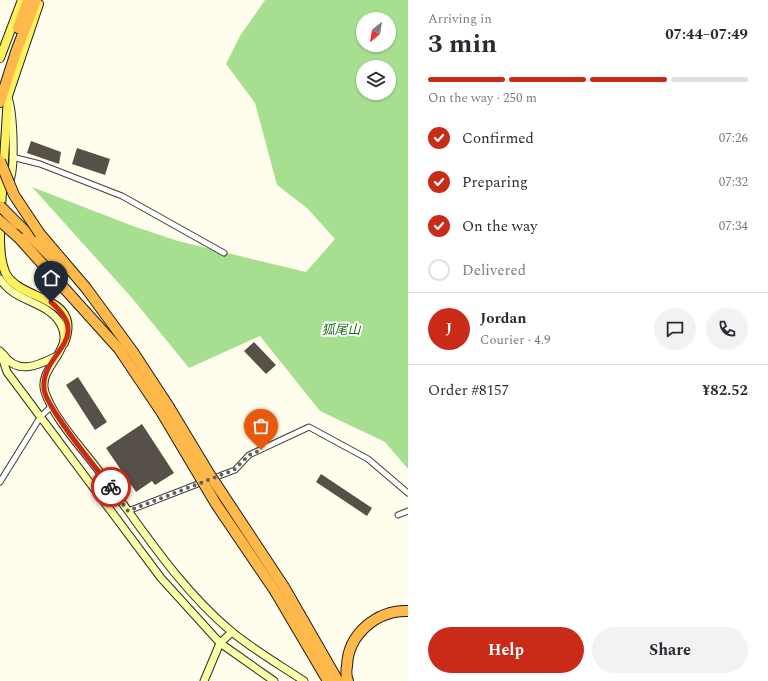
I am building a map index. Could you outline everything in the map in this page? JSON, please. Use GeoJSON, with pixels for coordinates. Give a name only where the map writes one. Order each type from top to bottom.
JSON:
{"type":"FeatureCollection","features":[{"type":"Feature","properties":{"kind":"highway"},"geometry":{"type":"LineString","coordinates":[[0,78],[28,0]]}},
{"type":"Feature","properties":{"kind":"highway"},"geometry":{"type":"LineString","coordinates":[[4,99],[16,52],[36,0]]}},
{"type":"Feature","properties":{"kind":"highway"},"geometry":{"type":"LineString","coordinates":[[0,161],[14,195],[40,234],[86,288],[105,316],[133,352],[216,504],[275,591],[328,681]]}},
{"type":"Feature","properties":{"kind":"highway"},"geometry":{"type":"LineString","coordinates":[[0,206],[105,316]]}},
{"type":"Feature","properties":{"kind":"highway"},"geometry":{"type":"LineString","coordinates":[[0,221],[19,238],[119,349],[166,410],[284,587],[338,681]]}},
{"type":"Feature","properties":{"kind":"highway"},"geometry":{"type":"LineString","coordinates":[[348,681],[346,677],[347,657],[353,642],[362,629],[377,618],[395,611],[408,611]]}},
{"type":"Feature","properties":{"kind":"main road"},"geometry":{"type":"LineString","coordinates":[[0,58],[22,0]]}},
{"type":"Feature","properties":{"kind":"main road"},"geometry":{"type":"LineString","coordinates":[[0,224],[4,99],[40,0]]}},
{"type":"Feature","properties":{"kind":"main road"},"geometry":{"type":"LineString","coordinates":[[2,194],[10,179],[12,157],[12,115],[4,99]]}},
{"type":"Feature","properties":{"kind":"main road"},"geometry":{"type":"LineString","coordinates":[[0,232],[1,259],[7,275],[17,285],[51,302],[64,312],[68,325],[61,351],[56,357],[46,376],[44,390],[52,406],[165,563],[232,632],[304,681]]}},
{"type":"Feature","properties":{"kind":"main road"},"geometry":{"type":"LineString","coordinates":[[0,279],[10,292],[44,308],[56,316],[62,326],[64,343]]}},
{"type":"Feature","properties":{"kind":"main road"},"geometry":{"type":"LineString","coordinates":[[0,350],[7,361],[20,366],[36,367],[56,357]]}},
{"type":"Feature","properties":{"kind":"main road"},"geometry":{"type":"LineString","coordinates":[[0,350],[7,372],[161,578],[220,643],[274,681]]}},
{"type":"Feature","properties":{"kind":"main road"},"geometry":{"type":"LineString","coordinates":[[204,681],[220,643],[232,632]]}},
{"type":"Feature","properties":{"kind":"street"},"geometry":{"type":"LineString","coordinates":[[12,157],[40,164],[122,196],[224,253]]}},
{"type":"Feature","properties":{"kind":"street"},"geometry":{"type":"LineString","coordinates":[[0,482],[41,416],[52,406]]}},
{"type":"Feature","properties":{"kind":"street"},"geometry":{"type":"LineString","coordinates":[[128,511],[234,470],[249,455],[309,427],[368,459],[408,493]]}},
{"type":"Feature","properties":{"kind":"street"},"geometry":{"type":"LineString","coordinates":[[398,515],[408,511]]}},
{"type":"Feature","properties":{"kind":"green space","name":"狐尾山"},"geometry":{"type":"Polygon","coordinates":[[[265,0],[408,0],[408,469],[385,442],[320,411],[260,336],[189,368],[132,298],[32,187],[133,226],[178,241],[306,272],[335,239],[307,208],[277,185],[255,103],[226,64],[240,36],[265,0]]]}},
{"type":"Feature","properties":{"kind":"building"},"geometry":{"type":"Polygon","coordinates":[[[31,141],[61,152],[59,164],[27,153],[31,141]]]}},
{"type":"Feature","properties":{"kind":"building"},"geometry":{"type":"Polygon","coordinates":[[[77,148],[110,159],[105,175],[72,164],[77,148]]]}},
{"type":"Feature","properties":{"kind":"building"},"geometry":{"type":"Polygon","coordinates":[[[254,342],[276,365],[266,374],[244,351],[254,342]]]}},
{"type":"Feature","properties":{"kind":"building"},"geometry":{"type":"Polygon","coordinates":[[[78,377],[107,422],[95,430],[66,385],[78,377]]]}},
{"type":"Feature","properties":{"kind":"building"},"geometry":{"type":"Polygon","coordinates":[[[142,424],[174,473],[155,485],[152,481],[136,492],[106,448],[142,424]]]}},
{"type":"Feature","properties":{"kind":"building"},"geometry":{"type":"Polygon","coordinates":[[[321,474],[372,508],[367,516],[316,482],[321,474]]]}},
{"type":"Feature","properties":{"kind":"way so far"},"geometry":{"type":"LineString","coordinates":[[111,487],[128,511],[234,470],[249,455],[261,450]]}},
{"type":"Feature","properties":{"kind":"route"},"geometry":{"type":"LineString","coordinates":[[51,302],[64,312],[68,325],[67,335],[61,351],[56,357],[46,376],[44,390],[52,406],[72,436],[111,487]]}}]}
